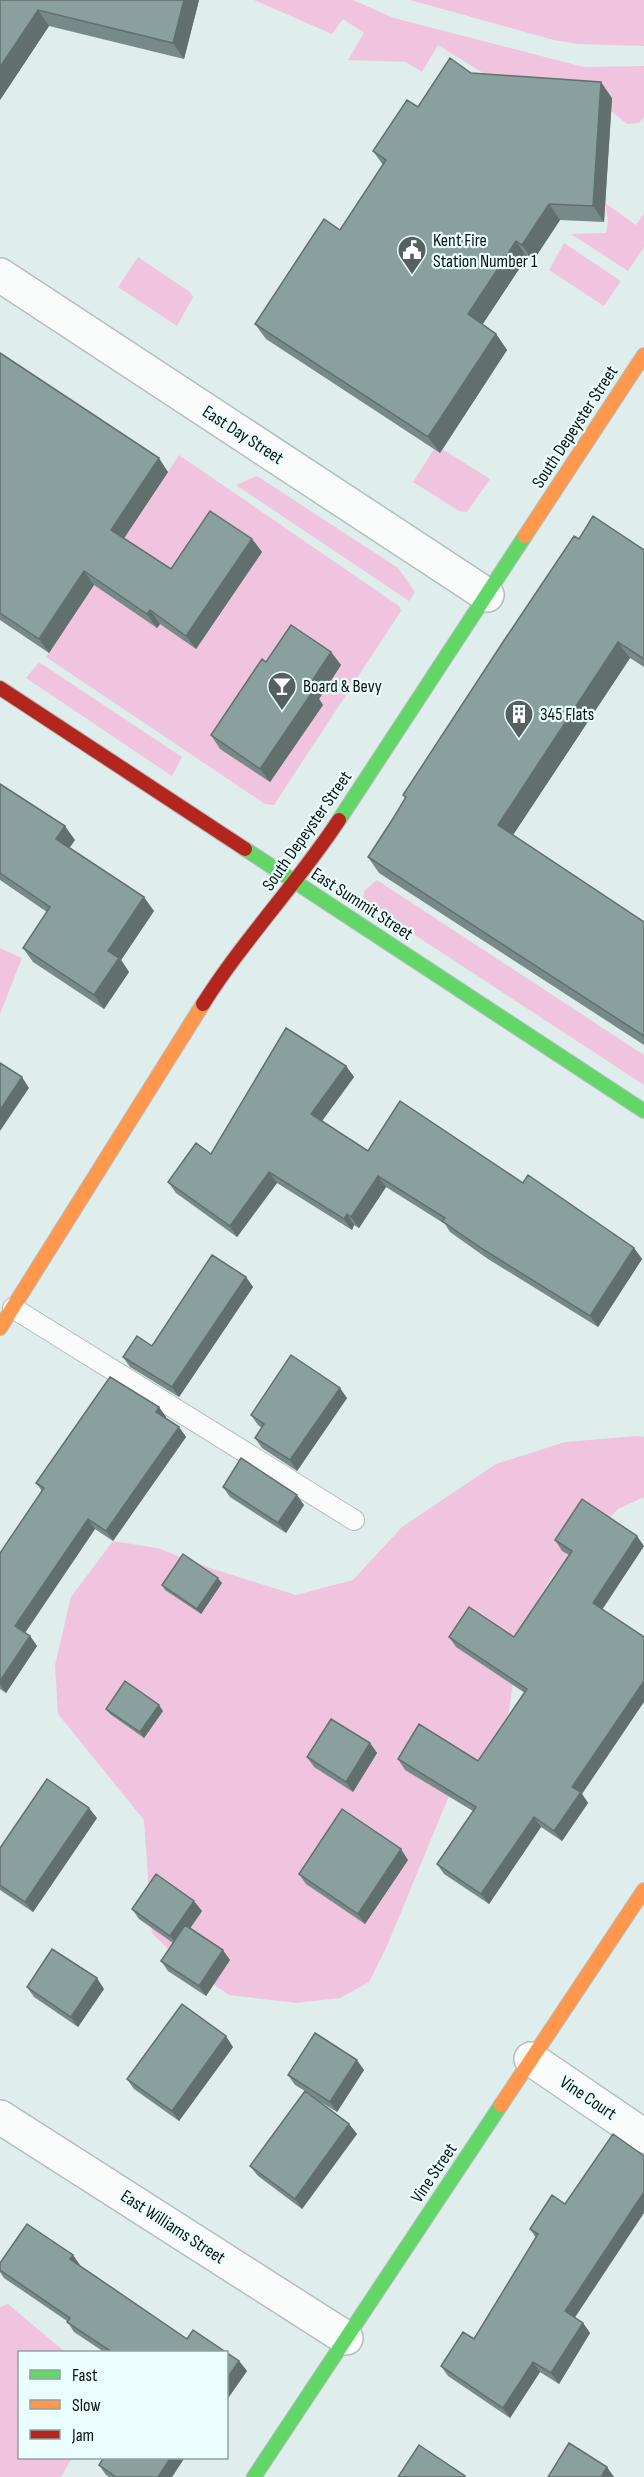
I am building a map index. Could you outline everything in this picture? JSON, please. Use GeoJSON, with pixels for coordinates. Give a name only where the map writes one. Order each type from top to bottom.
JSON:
{"type":"FeatureCollection","features":[{"type":"Feature","properties":{"kind":"street","name":"East Day Street"},"geometry":{"type":"LineString","coordinates":[[0,275],[487,595]]}},
{"type":"Feature","properties":{"kind":"street","name":"South Depeyster Street"},"geometry":{"type":"LineString","coordinates":[[0,1328],[224,971],[296,882],[644,355]]}},
{"type":"Feature","properties":{"kind":"street","name":"East Summit Street"},"geometry":{"type":"LineString","coordinates":[[0,688],[644,1111]]}},
{"type":"Feature","properties":{"kind":"street","name":"Vine Street"},"geometry":{"type":"LineString","coordinates":[[254,2477],[644,1890]]}},
{"type":"Feature","properties":{"kind":"street","name":"Vine Court"},"geometry":{"type":"LineString","coordinates":[[531,2059],[644,2136]]}},
{"type":"Feature","properties":{"kind":"street","name":"East Williams Street"},"geometry":{"type":"LineString","coordinates":[[0,2117],[346,2338]]}},
{"type":"Feature","properties":{"kind":"lane"},"geometry":{"type":"LineString","coordinates":[[13,1308],[354,1520]]}},
{"type":"Feature","properties":{"kind":"shaded area"},"geometry":{"type":"Polygon","coordinates":[[[254,0],[353,0],[394,18],[584,67],[644,66],[644,117],[639,123],[627,124],[611,111],[612,97],[501,84],[438,45],[422,72],[406,62],[348,60],[364,33],[343,19],[332,34],[254,0]]]}},
{"type":"Feature","properties":{"kind":"shaded area"},"geometry":{"type":"Polygon","coordinates":[[[410,0],[644,0],[644,46],[578,44],[554,40],[410,0]]]}},
{"type":"Feature","properties":{"kind":"shaded area"},"geometry":{"type":"Polygon","coordinates":[[[605,203],[636,225],[644,213],[644,247],[628,271],[571,234],[606,233],[608,221],[605,203]]]}},
{"type":"Feature","properties":{"kind":"shaded area"},"geometry":{"type":"Polygon","coordinates":[[[564,243],[621,281],[604,306],[549,270],[564,243]]]}},
{"type":"Feature","properties":{"kind":"shaded area"},"geometry":{"type":"Polygon","coordinates":[[[138,257],[190,292],[193,297],[177,326],[118,287],[138,257]]]}},
{"type":"Feature","properties":{"kind":"shaded area"},"geometry":{"type":"Polygon","coordinates":[[[434,449],[439,453],[442,449],[490,479],[467,512],[459,511],[413,482],[434,449]]]}},
{"type":"Feature","properties":{"kind":"shaded area"},"geometry":{"type":"Polygon","coordinates":[[[179,455],[399,606],[401,611],[274,805],[265,804],[46,657],[179,455]]]}},
{"type":"Feature","properties":{"kind":"shaded area"},"geometry":{"type":"Polygon","coordinates":[[[257,476],[398,568],[415,592],[409,601],[236,485],[257,476]]]}},
{"type":"Feature","properties":{"kind":"shaded area"},"geometry":{"type":"Polygon","coordinates":[[[39,662],[182,757],[172,776],[26,678],[39,662]]]}},
{"type":"Feature","properties":{"kind":"shaded area"},"geometry":{"type":"Polygon","coordinates":[[[377,880],[644,1055],[644,1085],[366,903],[363,897],[365,890],[377,880]]]}},
{"type":"Feature","properties":{"kind":"shaded area"},"geometry":{"type":"Polygon","coordinates":[[[0,948],[22,958],[0,1014],[0,948]]]}},
{"type":"Feature","properties":{"kind":"shaded area"},"geometry":{"type":"Polygon","coordinates":[[[644,1437],[644,1497],[618,1509],[552,1576],[536,1604],[519,1645],[507,1723],[478,1766],[451,1791],[387,1946],[369,1982],[340,1998],[296,2003],[229,1995],[181,1962],[152,1933],[144,1820],[58,1714],[55,1665],[71,1597],[113,1541],[157,1548],[210,1568],[296,1595],[353,1580],[402,1527],[496,1464],[565,1442],[644,1437]]]}},
{"type":"Feature","properties":{"kind":"shaded area"},"geometry":{"type":"Polygon","coordinates":[[[8,2304],[64,2351],[18,2351],[18,2459],[71,2459],[61,2477],[0,2477],[0,2307],[8,2304]]]}},
{"type":"Feature","properties":{"kind":"building"},"geometry":{"type":"Polygon","coordinates":[[[0,0],[184,0],[173,43],[38,10],[0,67],[0,0]]]}},
{"type":"Feature","properties":{"kind":"building","name":"Kent Fire Station Number 1"},"geometry":{"type":"Polygon","coordinates":[[[450,58],[471,73],[601,82],[593,206],[549,204],[522,245],[516,241],[468,314],[496,334],[428,437],[255,324],[324,219],[340,230],[386,160],[373,151],[407,100],[418,107],[450,58]]]}},
{"type":"Feature","properties":{"kind":"building"},"geometry":{"type":"Polygon","coordinates":[[[0,353],[159,458],[111,530],[171,569],[210,511],[252,539],[186,636],[150,610],[147,614],[84,571],[39,639],[0,613],[0,353]]]}},
{"type":"Feature","properties":{"kind":"building","name":"345 Flats"},"geometry":{"type":"Polygon","coordinates":[[[593,516],[644,550],[644,659],[618,642],[498,825],[644,922],[644,1036],[368,857],[406,797],[403,795],[503,642],[574,536],[579,539],[593,516]]]}},
{"type":"Feature","properties":{"kind":"building","name":"Board & Bevy"},"geometry":{"type":"Polygon","coordinates":[[[291,625],[331,652],[308,687],[313,691],[260,769],[211,735],[262,659],[266,662],[291,625]]]}},
{"type":"Feature","properties":{"kind":"building"},"geometry":{"type":"Polygon","coordinates":[[[0,784],[65,826],[56,839],[144,897],[108,951],[119,958],[94,995],[23,948],[50,907],[0,873],[0,784]]]}},
{"type":"Feature","properties":{"kind":"building"},"geometry":{"type":"Polygon","coordinates":[[[286,1028],[346,1066],[311,1114],[368,1151],[400,1101],[523,1183],[528,1175],[634,1248],[590,1316],[481,1248],[442,1221],[445,1218],[378,1176],[351,1217],[347,1214],[344,1219],[269,1172],[230,1226],[168,1182],[196,1143],[211,1154],[286,1028]]]}},
{"type":"Feature","properties":{"kind":"building"},"geometry":{"type":"Polygon","coordinates":[[[0,1063],[22,1077],[0,1110],[0,1063]]]}},
{"type":"Feature","properties":{"kind":"building"},"geometry":{"type":"Polygon","coordinates":[[[212,1255],[246,1277],[172,1387],[123,1357],[137,1336],[152,1346],[212,1255]]]}},
{"type":"Feature","properties":{"kind":"building"},"geometry":{"type":"Polygon","coordinates":[[[291,1355],[340,1388],[290,1460],[255,1438],[264,1424],[251,1415],[291,1355]]]}},
{"type":"Feature","properties":{"kind":"building"},"geometry":{"type":"Polygon","coordinates":[[[110,1377],[159,1407],[156,1412],[179,1427],[106,1531],[88,1519],[15,1626],[30,1636],[0,1681],[0,1553],[44,1488],[36,1483],[110,1377]]]}},
{"type":"Feature","properties":{"kind":"building"},"geometry":{"type":"Polygon","coordinates":[[[241,1458],[297,1495],[278,1523],[223,1487],[241,1458]]]}},
{"type":"Feature","properties":{"kind":"building"},"geometry":{"type":"Polygon","coordinates":[[[582,1499],[637,1536],[593,1603],[644,1637],[644,1681],[572,1787],[581,1792],[554,1831],[534,1817],[481,1894],[437,1864],[476,1807],[398,1759],[419,1724],[478,1761],[527,1689],[449,1637],[469,1607],[514,1637],[572,1551],[555,1540],[582,1499]]]}},
{"type":"Feature","properties":{"kind":"building"},"geometry":{"type":"Polygon","coordinates":[[[183,1554],[218,1578],[197,1609],[162,1585],[183,1554]]]}},
{"type":"Feature","properties":{"kind":"building"},"geometry":{"type":"Polygon","coordinates":[[[125,1681],[159,1705],[140,1732],[106,1709],[125,1681]]]}},
{"type":"Feature","properties":{"kind":"building"},"geometry":{"type":"Polygon","coordinates":[[[331,1719],[370,1743],[346,1782],[307,1757],[331,1719]]]}},
{"type":"Feature","properties":{"kind":"building"},"geometry":{"type":"Polygon","coordinates":[[[47,1779],[89,1808],[25,1902],[0,1885],[0,1848],[47,1779]]]}},
{"type":"Feature","properties":{"kind":"building"},"geometry":{"type":"Polygon","coordinates":[[[342,1809],[401,1849],[358,1914],[299,1874],[342,1809]]]}},
{"type":"Feature","properties":{"kind":"building"},"geometry":{"type":"Polygon","coordinates":[[[156,1874],[194,1901],[170,1936],[132,1909],[156,1874]]]}},
{"type":"Feature","properties":{"kind":"building"},"geometry":{"type":"Polygon","coordinates":[[[185,1925],[223,1950],[199,1986],[161,1961],[185,1925]]]}},
{"type":"Feature","properties":{"kind":"building"},"geometry":{"type":"Polygon","coordinates":[[[52,1949],[97,1978],[71,2017],[27,1987],[52,1949]]]}},
{"type":"Feature","properties":{"kind":"building"},"geometry":{"type":"Polygon","coordinates":[[[182,2004],[226,2036],[172,2111],[127,2079],[182,2004]]]}},
{"type":"Feature","properties":{"kind":"building"},"geometry":{"type":"Polygon","coordinates":[[[315,2033],[357,2060],[330,2102],[288,2075],[315,2033]]]}},
{"type":"Feature","properties":{"kind":"building"},"geometry":{"type":"Polygon","coordinates":[[[305,2091],[349,2124],[295,2199],[250,2166],[305,2091]]]}},
{"type":"Feature","properties":{"kind":"building"},"geometry":{"type":"Polygon","coordinates":[[[613,2134],[644,2156],[644,2192],[565,2311],[583,2323],[551,2373],[533,2362],[503,2408],[441,2366],[463,2332],[474,2339],[538,2234],[530,2229],[552,2195],[565,2204],[613,2134]]]}},
{"type":"Feature","properties":{"kind":"building"},"geometry":{"type":"Polygon","coordinates":[[[27,2224],[73,2255],[70,2259],[187,2339],[193,2330],[224,2351],[110,2351],[67,2322],[70,2318],[0,2270],[0,2263],[27,2224]]]}},
{"type":"Feature","properties":{"kind":"building"},"geometry":{"type":"Polygon","coordinates":[[[228,2353],[239,2361],[228,2377],[228,2353]]]}},
{"type":"Feature","properties":{"kind":"building"},"geometry":{"type":"Polygon","coordinates":[[[569,2443],[607,2467],[601,2477],[548,2477],[569,2443]]]}},
{"type":"Feature","properties":{"kind":"building"},"geometry":{"type":"Polygon","coordinates":[[[419,2445],[465,2476],[465,2477],[398,2477],[419,2445]]]}},
{"type":"Feature","properties":{"kind":"building"},"geometry":{"type":"Polygon","coordinates":[[[103,2459],[170,2459],[158,2477],[116,2477],[99,2465],[103,2459]]]}},
{"type":"Feature","properties":{"kind":"traffic: fast"},"geometry":{"type":"LineString","coordinates":[[339,820],[525,536]]}},
{"type":"Feature","properties":{"kind":"traffic: fast"},"geometry":{"type":"LineString","coordinates":[[245,849],[644,1111]]}},
{"type":"Feature","properties":{"kind":"traffic: fast"},"geometry":{"type":"LineString","coordinates":[[254,2477],[501,2105]]}},
{"type":"Feature","properties":{"kind":"traffic: slow"},"geometry":{"type":"LineString","coordinates":[[525,536],[644,355]]}},
{"type":"Feature","properties":{"kind":"traffic: slow"},"geometry":{"type":"LineString","coordinates":[[0,1328],[203,1004]]}},
{"type":"Feature","properties":{"kind":"traffic: slow"},"geometry":{"type":"LineString","coordinates":[[501,2105],[644,1890]]}},
{"type":"Feature","properties":{"kind":"traffic: jam"},"geometry":{"type":"LineString","coordinates":[[0,688],[245,849]]}},
{"type":"Feature","properties":{"kind":"traffic: jam"},"geometry":{"type":"LineString","coordinates":[[203,1004],[339,820]]}},
{"type":"Feature","properties":{"kind":"place","name":"Kent Fire Station Number 1"},"geometry":{"type":"Point","coordinates":[412,276]}},
{"type":"Feature","properties":{"kind":"place","name":"Board & Bevy"},"geometry":{"type":"Point","coordinates":[282,712]}},
{"type":"Feature","properties":{"kind":"place","name":"345 Flats"},"geometry":{"type":"Point","coordinates":[519,740]}}]}
